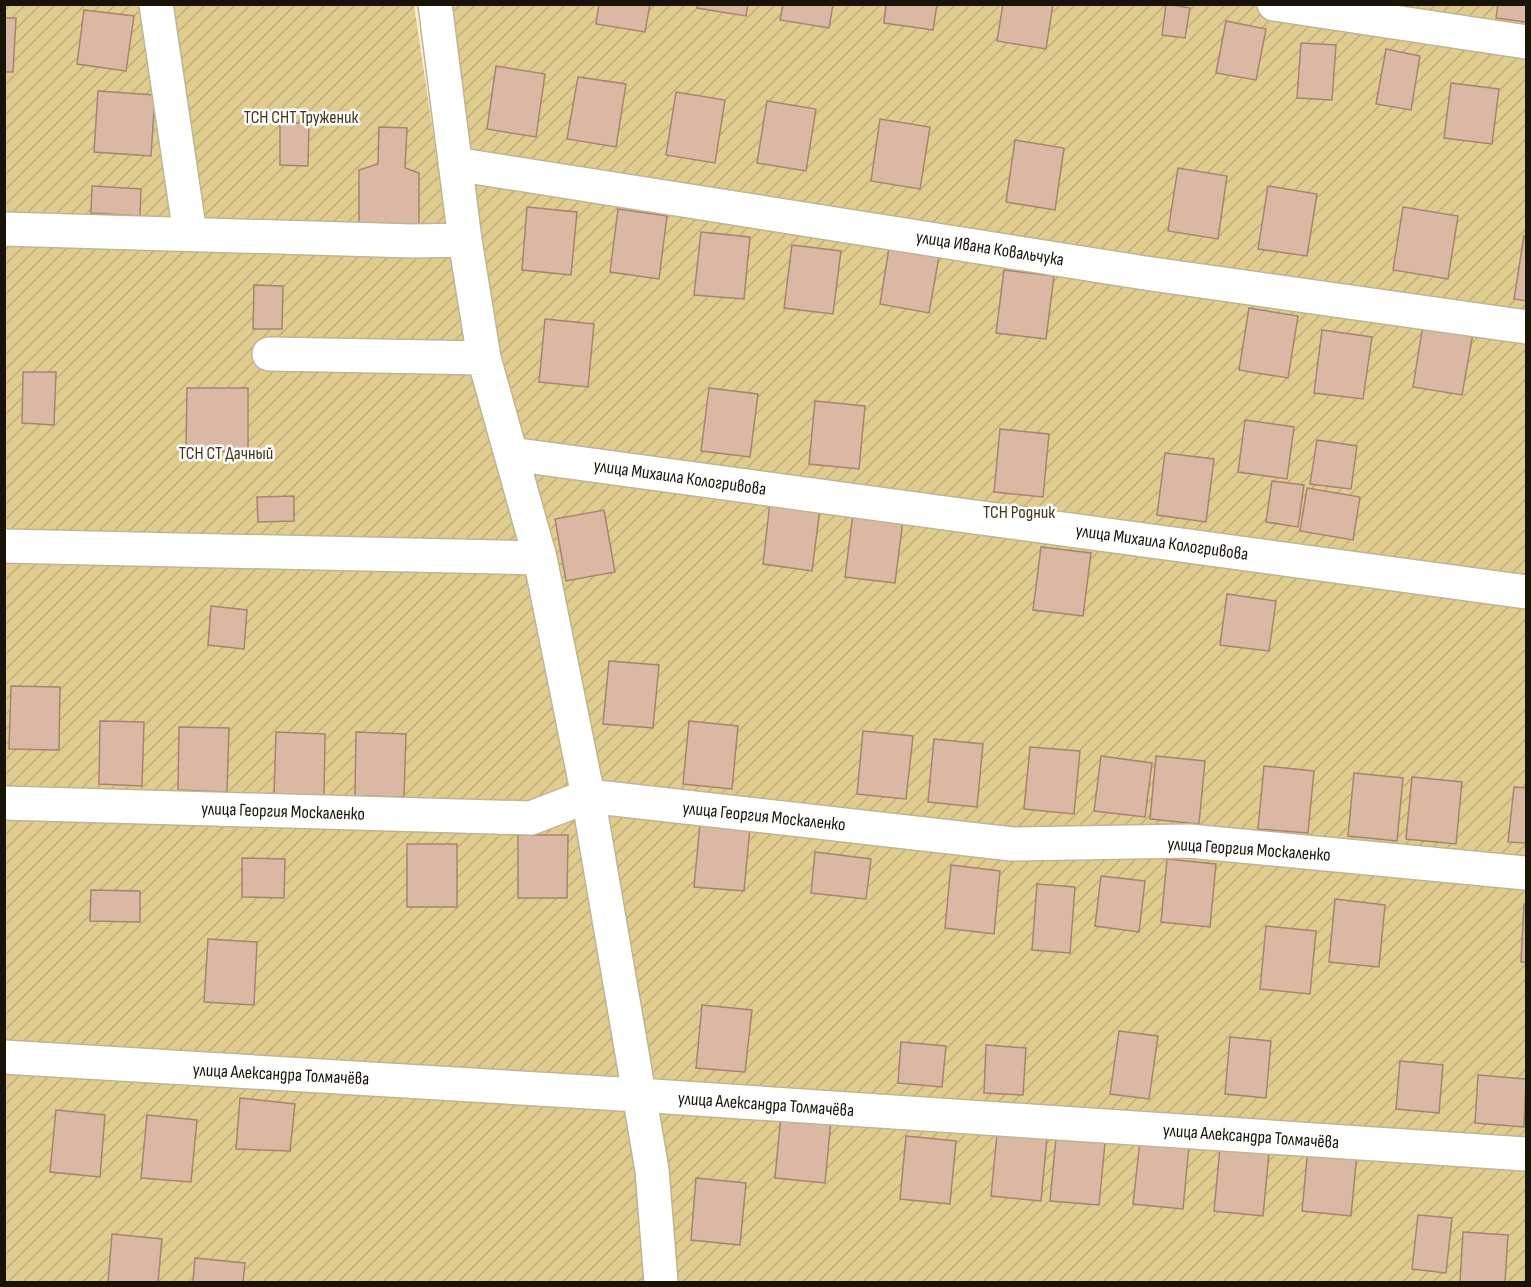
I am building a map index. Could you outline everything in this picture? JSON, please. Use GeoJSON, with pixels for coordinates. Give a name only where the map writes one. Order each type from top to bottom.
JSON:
{"type":"FeatureCollection","features":[{"type":"Feature","properties":{"kind":"street"},"geometry":{"type":"LineString","coordinates":[[156,4],[190,234]]}},
{"type":"Feature","properties":{"kind":"street"},"geometry":{"type":"LineString","coordinates":[[435,4],[465,240],[484,358],[540,558],[588,796],[652,1170],[661,1282]]}},
{"type":"Feature","properties":{"kind":"street"},"geometry":{"type":"LineString","coordinates":[[1274,4],[1527,42]]}},
{"type":"Feature","properties":{"kind":"street","name":"улица Ивана Ковальчука"},"geometry":{"type":"LineString","coordinates":[[455,164],[1145,273],[1527,327]]}},
{"type":"Feature","properties":{"kind":"street"},"geometry":{"type":"LineString","coordinates":[[4,229],[413,241],[465,240]]}},
{"type":"Feature","properties":{"kind":"street"},"geometry":{"type":"LineString","coordinates":[[269,354],[484,358]]}},
{"type":"Feature","properties":{"kind":"street","name":"улица Михаила Кологривова"},"geometry":{"type":"LineString","coordinates":[[511,454],[1527,592]]}},
{"type":"Feature","properties":{"kind":"street"},"geometry":{"type":"LineString","coordinates":[[4,546],[540,558]]}},
{"type":"Feature","properties":{"kind":"street","name":"улица Георгия Москаленко"},"geometry":{"type":"LineString","coordinates":[[4,803],[531,818],[588,796],[1012,844],[1189,841],[1527,873]]}},
{"type":"Feature","properties":{"kind":"street","name":"улица Александра Толмачёва"},"geometry":{"type":"LineString","coordinates":[[4,1057],[638,1095],[1527,1154]]}},
{"type":"Feature","properties":{"kind":"green space","name":"ТСН СНТ Труженик"},"geometry":{"type":"Polygon","coordinates":[[[5,5],[414,5],[448,232],[5,222],[5,5]]]}},
{"type":"Feature","properties":{"kind":"green space","name":"ТСН Родник"},"geometry":{"type":"Polygon","coordinates":[[[418,5],[1526,5],[1526,1282],[5,1282],[4,240],[458,250],[418,5]]]}},
{"type":"Feature","properties":{"kind":"building"},"geometry":{"type":"Polygon","coordinates":[[[599,4],[650,4],[645,32],[596,24],[599,4]]]}},
{"type":"Feature","properties":{"kind":"building"},"geometry":{"type":"Polygon","coordinates":[[[697,4],[748,4],[746,16],[697,8],[697,4]]]}},
{"type":"Feature","properties":{"kind":"building"},"geometry":{"type":"Polygon","coordinates":[[[783,4],[833,4],[829,28],[780,20],[783,4]]]}},
{"type":"Feature","properties":{"kind":"building"},"geometry":{"type":"Polygon","coordinates":[[[886,4],[937,4],[933,30],[884,23],[886,4]]]}},
{"type":"Feature","properties":{"kind":"building"},"geometry":{"type":"Polygon","coordinates":[[[1003,4],[1053,4],[1046,49],[997,41],[1003,4]]]}},
{"type":"Feature","properties":{"kind":"building"},"geometry":{"type":"Polygon","coordinates":[[[1166,4],[1190,8],[1185,38],[1162,35],[1166,4]]]}},
{"type":"Feature","properties":{"kind":"building"},"geometry":{"type":"Polygon","coordinates":[[[1498,4],[1526,4],[1526,22],[1496,18],[1498,4]]]}},
{"type":"Feature","properties":{"kind":"building"},"geometry":{"type":"Polygon","coordinates":[[[84,10],[134,16],[126,71],[77,64],[84,10]]]}},
{"type":"Feature","properties":{"kind":"building"},"geometry":{"type":"Polygon","coordinates":[[[4,18],[16,18],[13,72],[4,72],[4,18]]]}},
{"type":"Feature","properties":{"kind":"building"},"geometry":{"type":"Polygon","coordinates":[[[1226,21],[1266,29],[1256,80],[1216,73],[1226,21]]]}},
{"type":"Feature","properties":{"kind":"building"},"geometry":{"type":"Polygon","coordinates":[[[1301,43],[1336,45],[1332,100],[1297,98],[1301,43]]]}},
{"type":"Feature","properties":{"kind":"building"},"geometry":{"type":"Polygon","coordinates":[[[1386,49],[1420,56],[1411,110],[1376,104],[1386,49]]]}},
{"type":"Feature","properties":{"kind":"building"},"geometry":{"type":"Polygon","coordinates":[[[496,66],[545,74],[536,137],[487,129],[496,66]]]}},
{"type":"Feature","properties":{"kind":"building"},"geometry":{"type":"Polygon","coordinates":[[[578,77],[626,84],[616,147],[567,139],[578,77]]]}},
{"type":"Feature","properties":{"kind":"building"},"geometry":{"type":"Polygon","coordinates":[[[1451,83],[1499,89],[1492,144],[1444,138],[1451,83]]]}},
{"type":"Feature","properties":{"kind":"building"},"geometry":{"type":"Polygon","coordinates":[[[98,91],[155,95],[151,156],[94,152],[98,91]]]}},
{"type":"Feature","properties":{"kind":"building"},"geometry":{"type":"Polygon","coordinates":[[[676,92],[725,100],[715,163],[666,155],[676,92]]]}},
{"type":"Feature","properties":{"kind":"building"},"geometry":{"type":"Polygon","coordinates":[[[767,101],[816,109],[806,171],[757,163],[767,101]]]}},
{"type":"Feature","properties":{"kind":"building"},"geometry":{"type":"Polygon","coordinates":[[[880,119],[930,127],[920,189],[871,181],[880,119]]]}},
{"type":"Feature","properties":{"kind":"building"},"geometry":{"type":"Polygon","coordinates":[[[280,123],[309,123],[308,166],[280,165],[280,123]]]}},
{"type":"Feature","properties":{"kind":"building"},"geometry":{"type":"Polygon","coordinates":[[[379,127],[407,128],[405,168],[419,173],[419,224],[359,224],[359,170],[378,164],[379,127]]]}},
{"type":"Feature","properties":{"kind":"building"},"geometry":{"type":"Polygon","coordinates":[[[1015,140],[1064,148],[1055,210],[1006,202],[1015,140]]]}},
{"type":"Feature","properties":{"kind":"building"},"geometry":{"type":"Polygon","coordinates":[[[1178,168],[1227,176],[1218,239],[1168,231],[1178,168]]]}},
{"type":"Feature","properties":{"kind":"building"},"geometry":{"type":"Polygon","coordinates":[[[92,186],[141,189],[140,216],[91,213],[92,186]]]}},
{"type":"Feature","properties":{"kind":"building"},"geometry":{"type":"Polygon","coordinates":[[[1268,186],[1317,194],[1307,256],[1258,249],[1268,186]]]}},
{"type":"Feature","properties":{"kind":"building"},"geometry":{"type":"Polygon","coordinates":[[[527,207],[577,212],[571,275],[522,270],[527,207]]]}},
{"type":"Feature","properties":{"kind":"building"},"geometry":{"type":"Polygon","coordinates":[[[1403,207],[1458,216],[1448,279],[1393,270],[1403,207]]]}},
{"type":"Feature","properties":{"kind":"building"},"geometry":{"type":"Polygon","coordinates":[[[618,209],[667,216],[659,279],[610,272],[618,209]]]}},
{"type":"Feature","properties":{"kind":"building"},"geometry":{"type":"Polygon","coordinates":[[[701,232],[750,237],[744,299],[694,295],[701,232]]]}},
{"type":"Feature","properties":{"kind":"building"},"geometry":{"type":"Polygon","coordinates":[[[1524,236],[1526,237],[1526,301],[1514,299],[1524,236]]]}},
{"type":"Feature","properties":{"kind":"building"},"geometry":{"type":"Polygon","coordinates":[[[890,242],[940,251],[929,313],[880,304],[890,242]]]}},
{"type":"Feature","properties":{"kind":"building"},"geometry":{"type":"Polygon","coordinates":[[[792,245],[841,251],[833,314],[784,308],[792,245]]]}},
{"type":"Feature","properties":{"kind":"building"},"geometry":{"type":"Polygon","coordinates":[[[1004,270],[1054,276],[1046,339],[996,333],[1004,270]]]}},
{"type":"Feature","properties":{"kind":"building"},"geometry":{"type":"Polygon","coordinates":[[[254,285],[283,286],[282,329],[253,329],[254,285]]]}},
{"type":"Feature","properties":{"kind":"building"},"geometry":{"type":"Polygon","coordinates":[[[1249,308],[1298,316],[1288,378],[1239,370],[1249,308]]]}},
{"type":"Feature","properties":{"kind":"building"},"geometry":{"type":"Polygon","coordinates":[[[545,319],[594,324],[588,387],[539,382],[545,319]]]}},
{"type":"Feature","properties":{"kind":"building"},"geometry":{"type":"Polygon","coordinates":[[[1423,325],[1473,333],[1462,395],[1413,387],[1423,325]]]}},
{"type":"Feature","properties":{"kind":"building"},"geometry":{"type":"Polygon","coordinates":[[[1322,330],[1372,337],[1363,399],[1314,393],[1322,330]]]}},
{"type":"Feature","properties":{"kind":"building"},"geometry":{"type":"Polygon","coordinates":[[[23,372],[56,372],[54,425],[22,423],[23,372]]]}},
{"type":"Feature","properties":{"kind":"building"},"geometry":{"type":"Polygon","coordinates":[[[187,388],[248,388],[248,451],[186,451],[187,388]]]}},
{"type":"Feature","properties":{"kind":"building"},"geometry":{"type":"Polygon","coordinates":[[[709,388],[758,394],[750,457],[701,451],[709,388]]]}},
{"type":"Feature","properties":{"kind":"building"},"geometry":{"type":"Polygon","coordinates":[[[815,401],[865,406],[859,469],[809,464],[815,401]]]}},
{"type":"Feature","properties":{"kind":"building"},"geometry":{"type":"Polygon","coordinates":[[[1245,420],[1294,427],[1287,479],[1238,472],[1245,420]]]}},
{"type":"Feature","properties":{"kind":"building"},"geometry":{"type":"Polygon","coordinates":[[[1000,429],[1049,434],[1043,497],[994,492],[1000,429]]]}},
{"type":"Feature","properties":{"kind":"building"},"geometry":{"type":"Polygon","coordinates":[[[1317,440],[1357,446],[1351,489],[1310,484],[1317,440]]]}},
{"type":"Feature","properties":{"kind":"building"},"geometry":{"type":"Polygon","coordinates":[[[1165,453],[1214,459],[1206,522],[1157,515],[1165,453]]]}},
{"type":"Feature","properties":{"kind":"building"},"geometry":{"type":"Polygon","coordinates":[[[1272,481],[1304,485],[1298,527],[1266,522],[1272,481]]]}},
{"type":"Feature","properties":{"kind":"building"},"geometry":{"type":"Polygon","coordinates":[[[1307,488],[1360,497],[1353,540],[1300,531],[1307,488]]]}},
{"type":"Feature","properties":{"kind":"building"},"geometry":{"type":"Polygon","coordinates":[[[294,496],[294,521],[258,522],[257,497],[294,496]]]}},
{"type":"Feature","properties":{"kind":"building"},"geometry":{"type":"Polygon","coordinates":[[[770,502],[820,508],[812,571],[763,564],[770,502]]]}},
{"type":"Feature","properties":{"kind":"building"},"geometry":{"type":"Polygon","coordinates":[[[604,510],[615,572],[566,581],[555,519],[604,510]]]}},
{"type":"Feature","properties":{"kind":"building"},"geometry":{"type":"Polygon","coordinates":[[[853,514],[903,520],[895,583],[845,577],[853,514]]]}},
{"type":"Feature","properties":{"kind":"building"},"geometry":{"type":"Polygon","coordinates":[[[1041,547],[1091,553],[1083,616],[1033,610],[1041,547]]]}},
{"type":"Feature","properties":{"kind":"building"},"geometry":{"type":"Polygon","coordinates":[[[1227,594],[1276,601],[1269,651],[1220,645],[1227,594]]]}},
{"type":"Feature","properties":{"kind":"building"},"geometry":{"type":"Polygon","coordinates":[[[211,606],[247,610],[244,649],[208,645],[211,606]]]}},
{"type":"Feature","properties":{"kind":"building"},"geometry":{"type":"Polygon","coordinates":[[[609,661],[659,665],[653,728],[603,724],[609,661]]]}},
{"type":"Feature","properties":{"kind":"building"},"geometry":{"type":"Polygon","coordinates":[[[11,686],[60,687],[59,750],[9,749],[11,686]]]}},
{"type":"Feature","properties":{"kind":"building"},"geometry":{"type":"Polygon","coordinates":[[[100,721],[144,722],[142,786],[99,784],[100,721]]]}},
{"type":"Feature","properties":{"kind":"building"},"geometry":{"type":"Polygon","coordinates":[[[689,721],[738,726],[732,789],[683,784],[689,721]]]}},
{"type":"Feature","properties":{"kind":"building"},"geometry":{"type":"Polygon","coordinates":[[[179,727],[229,728],[227,792],[178,790],[179,727]]]}},
{"type":"Feature","properties":{"kind":"building"},"geometry":{"type":"Polygon","coordinates":[[[863,731],[913,736],[906,799],[857,794],[863,731]]]}},
{"type":"Feature","properties":{"kind":"building"},"geometry":{"type":"Polygon","coordinates":[[[276,732],[325,734],[324,797],[274,796],[276,732]]]}},
{"type":"Feature","properties":{"kind":"building"},"geometry":{"type":"Polygon","coordinates":[[[356,732],[406,734],[404,797],[355,796],[356,732]]]}},
{"type":"Feature","properties":{"kind":"building"},"geometry":{"type":"Polygon","coordinates":[[[934,739],[983,744],[977,807],[928,802],[934,739]]]}},
{"type":"Feature","properties":{"kind":"building"},"geometry":{"type":"Polygon","coordinates":[[[1030,747],[1080,751],[1074,814],[1024,809],[1030,747]]]}},
{"type":"Feature","properties":{"kind":"building"},"geometry":{"type":"Polygon","coordinates":[[[1101,756],[1152,763],[1145,817],[1094,811],[1101,756]]]}},
{"type":"Feature","properties":{"kind":"building"},"geometry":{"type":"Polygon","coordinates":[[[1156,756],[1205,761],[1199,824],[1150,819],[1156,756]]]}},
{"type":"Feature","properties":{"kind":"building"},"geometry":{"type":"Polygon","coordinates":[[[1264,766],[1314,771],[1308,833],[1258,829],[1264,766]]]}},
{"type":"Feature","properties":{"kind":"building"},"geometry":{"type":"Polygon","coordinates":[[[1354,773],[1403,778],[1397,841],[1348,836],[1354,773]]]}},
{"type":"Feature","properties":{"kind":"building"},"geometry":{"type":"Polygon","coordinates":[[[1412,777],[1462,782],[1456,844],[1406,839],[1412,777]]]}},
{"type":"Feature","properties":{"kind":"building"},"geometry":{"type":"Polygon","coordinates":[[[1514,787],[1526,788],[1526,843],[1508,842],[1514,787]]]}},
{"type":"Feature","properties":{"kind":"building"},"geometry":{"type":"Polygon","coordinates":[[[700,824],[750,828],[744,891],[694,887],[700,824]]]}},
{"type":"Feature","properties":{"kind":"building"},"geometry":{"type":"Polygon","coordinates":[[[518,835],[568,835],[567,898],[518,898],[518,835]]]}},
{"type":"Feature","properties":{"kind":"building"},"geometry":{"type":"Polygon","coordinates":[[[407,844],[457,844],[457,907],[407,907],[407,844]]]}},
{"type":"Feature","properties":{"kind":"building"},"geometry":{"type":"Polygon","coordinates":[[[815,852],[871,859],[866,899],[811,893],[815,852]]]}},
{"type":"Feature","properties":{"kind":"building"},"geometry":{"type":"Polygon","coordinates":[[[242,858],[285,859],[284,898],[242,897],[242,858]]]}},
{"type":"Feature","properties":{"kind":"building"},"geometry":{"type":"Polygon","coordinates":[[[1167,859],[1216,864],[1210,927],[1161,922],[1167,859]]]}},
{"type":"Feature","properties":{"kind":"building"},"geometry":{"type":"Polygon","coordinates":[[[951,865],[1000,871],[994,934],[945,928],[951,865]]]}},
{"type":"Feature","properties":{"kind":"building"},"geometry":{"type":"Polygon","coordinates":[[[1101,876],[1145,881],[1139,932],[1095,926],[1101,876]]]}},
{"type":"Feature","properties":{"kind":"building"},"geometry":{"type":"Polygon","coordinates":[[[1037,884],[1075,887],[1070,953],[1032,950],[1037,884]]]}},
{"type":"Feature","properties":{"kind":"building"},"geometry":{"type":"Polygon","coordinates":[[[91,890],[140,891],[140,922],[90,921],[91,890]]]}},
{"type":"Feature","properties":{"kind":"building"},"geometry":{"type":"Polygon","coordinates":[[[1335,899],[1385,905],[1379,967],[1329,962],[1335,899]]]}},
{"type":"Feature","properties":{"kind":"building"},"geometry":{"type":"Polygon","coordinates":[[[1524,904],[1526,904],[1526,962],[1521,962],[1524,904]]]}},
{"type":"Feature","properties":{"kind":"building"},"geometry":{"type":"Polygon","coordinates":[[[1266,926],[1316,931],[1310,994],[1260,989],[1266,926]]]}},
{"type":"Feature","properties":{"kind":"building"},"geometry":{"type":"Polygon","coordinates":[[[208,939],[257,942],[254,1005],[204,1002],[208,939]]]}},
{"type":"Feature","properties":{"kind":"building"},"geometry":{"type":"Polygon","coordinates":[[[702,1005],[752,1010],[745,1072],[696,1068],[702,1005]]]}},
{"type":"Feature","properties":{"kind":"building"},"geometry":{"type":"Polygon","coordinates":[[[1119,1031],[1158,1036],[1149,1099],[1110,1094],[1119,1031]]]}},
{"type":"Feature","properties":{"kind":"building"},"geometry":{"type":"Polygon","coordinates":[[[1230,1037],[1271,1041],[1266,1098],[1225,1094],[1230,1037]]]}},
{"type":"Feature","properties":{"kind":"building"},"geometry":{"type":"Polygon","coordinates":[[[901,1042],[946,1046],[942,1087],[898,1083],[901,1042]]]}},
{"type":"Feature","properties":{"kind":"building"},"geometry":{"type":"Polygon","coordinates":[[[986,1045],[1026,1048],[1023,1095],[984,1093],[986,1045]]]}},
{"type":"Feature","properties":{"kind":"building"},"geometry":{"type":"Polygon","coordinates":[[[1400,1061],[1443,1065],[1439,1113],[1396,1109],[1400,1061]]]}},
{"type":"Feature","properties":{"kind":"building"},"geometry":{"type":"Polygon","coordinates":[[[1478,1075],[1526,1079],[1524,1127],[1475,1123],[1478,1075]]]}},
{"type":"Feature","properties":{"kind":"building"},"geometry":{"type":"Polygon","coordinates":[[[240,1098],[295,1104],[290,1151],[236,1149],[240,1098]]]}},
{"type":"Feature","properties":{"kind":"building"},"geometry":{"type":"Polygon","coordinates":[[[56,1110],[105,1115],[100,1177],[50,1172],[56,1110]]]}},
{"type":"Feature","properties":{"kind":"building"},"geometry":{"type":"Polygon","coordinates":[[[147,1115],[197,1120],[191,1182],[141,1178],[147,1115]]]}},
{"type":"Feature","properties":{"kind":"building"},"geometry":{"type":"Polygon","coordinates":[[[781,1115],[831,1120],[825,1183],[775,1178],[781,1115]]]}},
{"type":"Feature","properties":{"kind":"building"},"geometry":{"type":"Polygon","coordinates":[[[997,1134],[1047,1138],[1041,1201],[991,1196],[997,1134]]]}},
{"type":"Feature","properties":{"kind":"building"},"geometry":{"type":"Polygon","coordinates":[[[906,1136],[956,1141],[950,1204],[900,1199],[906,1136]]]}},
{"type":"Feature","properties":{"kind":"building"},"geometry":{"type":"Polygon","coordinates":[[[1056,1138],[1105,1143],[1099,1205],[1050,1201],[1056,1138]]]}},
{"type":"Feature","properties":{"kind":"building"},"geometry":{"type":"Polygon","coordinates":[[[1140,1141],[1189,1146],[1183,1209],[1133,1204],[1140,1141]]]}},
{"type":"Feature","properties":{"kind":"building"},"geometry":{"type":"Polygon","coordinates":[[[1220,1148],[1269,1153],[1263,1216],[1214,1211],[1220,1148]]]}},
{"type":"Feature","properties":{"kind":"building"},"geometry":{"type":"Polygon","coordinates":[[[1308,1148],[1357,1153],[1351,1216],[1302,1211],[1308,1148]]]}},
{"type":"Feature","properties":{"kind":"building"},"geometry":{"type":"Polygon","coordinates":[[[696,1178],[746,1183],[740,1245],[691,1240],[696,1178]]]}},
{"type":"Feature","properties":{"kind":"building"},"geometry":{"type":"Polygon","coordinates":[[[1418,1215],[1452,1218],[1446,1273],[1412,1269],[1418,1215]]]}},
{"type":"Feature","properties":{"kind":"building"},"geometry":{"type":"Polygon","coordinates":[[[1463,1232],[1508,1235],[1505,1282],[1460,1282],[1463,1232]]]}},
{"type":"Feature","properties":{"kind":"building"},"geometry":{"type":"Polygon","coordinates":[[[112,1234],[162,1239],[158,1282],[108,1282],[112,1234]]]}},
{"type":"Feature","properties":{"kind":"building"},"geometry":{"type":"Polygon","coordinates":[[[195,1258],[245,1263],[243,1282],[193,1282],[195,1258]]]}},
{"type":"Feature","properties":{"kind":"park label","name":"ТСН СТ Дачный"},"geometry":{"type":"Point","coordinates":[226,453]}}]}
